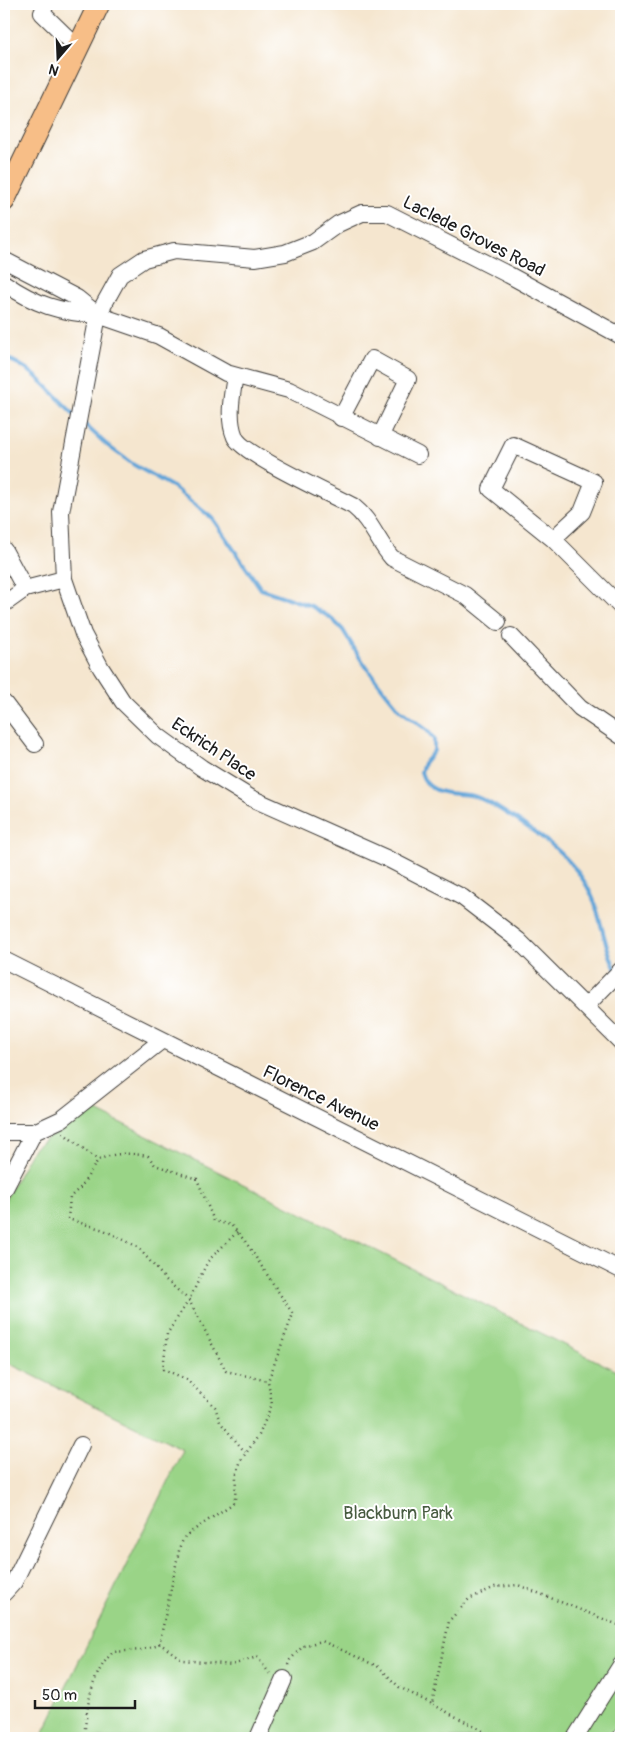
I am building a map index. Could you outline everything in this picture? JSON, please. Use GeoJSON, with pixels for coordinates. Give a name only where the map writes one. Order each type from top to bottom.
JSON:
{"type":"FeatureCollection","features":[{"type":"Feature","properties":{"kind":"main road"},"geometry":{"type":"LineString","coordinates":[[4,201],[99,4]]}},
{"type":"Feature","properties":{"kind":"street"},"geometry":{"type":"LineString","coordinates":[[42,7],[77,47]]}},
{"type":"Feature","properties":{"kind":"street","name":"Laclede Groves Road"},"geometry":{"type":"LineString","coordinates":[[98,315],[120,275],[144,259],[174,251],[255,258],[285,253],[313,242],[338,224],[362,213],[387,213],[509,275],[621,336]]}},
{"type":"Feature","properties":{"kind":"street"},"geometry":{"type":"LineString","coordinates":[[4,260],[77,298],[98,315]]}},
{"type":"Feature","properties":{"kind":"street"},"geometry":{"type":"LineString","coordinates":[[4,283],[57,311],[98,315],[159,336],[235,376],[289,390],[341,418],[418,455]]}},
{"type":"Feature","properties":{"kind":"street","name":"Eckrich Place"},"geometry":{"type":"LineString","coordinates":[[98,315],[61,512],[64,579],[84,634],[101,668],[123,702],[158,736],[202,768],[251,798],[395,862],[462,897],[518,940],[621,1042]]}},
{"type":"Feature","properties":{"kind":"street"},"geometry":{"type":"LineString","coordinates":[[341,418],[372,359],[408,378],[380,437]]}},
{"type":"Feature","properties":{"kind":"street"},"geometry":{"type":"LineString","coordinates":[[235,376],[231,418],[238,442],[258,457],[353,506],[363,514],[383,548],[392,558],[465,595],[498,622]]}},
{"type":"Feature","properties":{"kind":"street"},"geometry":{"type":"LineString","coordinates":[[553,539],[582,512],[594,482],[513,445],[491,489],[553,539],[621,607]]}},
{"type":"Feature","properties":{"kind":"street"},"geometry":{"type":"LineString","coordinates":[[4,550],[25,589]]}},
{"type":"Feature","properties":{"kind":"street"},"geometry":{"type":"LineString","coordinates":[[4,604],[25,589],[64,579]]}},
{"type":"Feature","properties":{"kind":"street"},"geometry":{"type":"LineString","coordinates":[[511,636],[580,708],[621,736]]}},
{"type":"Feature","properties":{"kind":"street"},"geometry":{"type":"LineString","coordinates":[[4,703],[35,744]]}},
{"type":"Feature","properties":{"kind":"street","name":"Florence Avenue"},"geometry":{"type":"LineString","coordinates":[[4,960],[161,1041],[621,1270]]}},
{"type":"Feature","properties":{"kind":"street"},"geometry":{"type":"LineString","coordinates":[[586,1006],[621,970]]}},
{"type":"Feature","properties":{"kind":"street"},"geometry":{"type":"LineString","coordinates":[[4,1132],[34,1132],[53,1123],[112,1082],[161,1041]]}},
{"type":"Feature","properties":{"kind":"street"},"geometry":{"type":"LineString","coordinates":[[4,1190],[34,1132]]}},
{"type":"Feature","properties":{"kind":"street"},"geometry":{"type":"LineString","coordinates":[[9,1588],[81,1445]]}},
{"type":"Feature","properties":{"kind":"street"},"geometry":{"type":"LineString","coordinates":[[575,1738],[621,1665]]}},
{"type":"Feature","properties":{"kind":"street"},"geometry":{"type":"LineString","coordinates":[[258,1738],[284,1680]]}},
{"type":"Feature","properties":{"kind":"path"},"geometry":{"type":"LineString","coordinates":[[53,1123],[98,1160]]}},
{"type":"Feature","properties":{"kind":"path"},"geometry":{"type":"LineString","coordinates":[[159,1644],[185,1536],[235,1500],[236,1476],[240,1460],[259,1436],[272,1404],[268,1381],[293,1314],[237,1232],[231,1225],[214,1221],[197,1179],[155,1165],[148,1156],[125,1152],[111,1154],[98,1160],[82,1187],[70,1197],[68,1219],[104,1230],[138,1247],[166,1280],[189,1300],[226,1371],[268,1381]]}},
{"type":"Feature","properties":{"kind":"path"},"geometry":{"type":"LineString","coordinates":[[237,1232],[208,1261],[189,1300],[167,1334],[163,1368],[186,1378],[215,1407],[220,1422],[246,1453]]}},
{"type":"Feature","properties":{"kind":"path"},"geometry":{"type":"LineString","coordinates":[[432,1704],[449,1621],[469,1599],[495,1586],[518,1585],[621,1626]]}},
{"type":"Feature","properties":{"kind":"path"},"geometry":{"type":"LineString","coordinates":[[159,1644],[183,1660],[232,1665],[256,1657],[273,1677],[284,1680],[290,1660],[303,1646],[322,1641],[379,1667],[399,1687],[496,1738]]}},
{"type":"Feature","properties":{"kind":"path"},"geometry":{"type":"LineString","coordinates":[[84,1738],[88,1702],[94,1683],[106,1659],[114,1652],[141,1650],[159,1644]]}},
{"type":"Feature","properties":{"kind":"green space","name":"Blackburn Park"},"geometry":{"type":"Polygon","coordinates":[[[89,1107],[621,1373],[621,1738],[41,1738],[183,1450],[4,1361],[4,1202],[32,1150],[89,1107]]]}},
{"type":"Feature","properties":{"kind":"waterway"},"geometry":{"type":"LineString","coordinates":[[4,358],[24,367],[33,374],[75,415]]}},
{"type":"Feature","properties":{"kind":"waterway"},"geometry":{"type":"LineString","coordinates":[[82,422],[108,446],[134,465],[173,487],[212,518],[261,589],[311,606],[331,618],[343,630],[363,663],[400,710],[427,730],[434,739],[434,751],[424,763],[421,772],[428,785],[440,791],[472,796],[487,802],[538,834],[565,857],[586,885],[594,901],[609,953],[616,970]]}}]}
